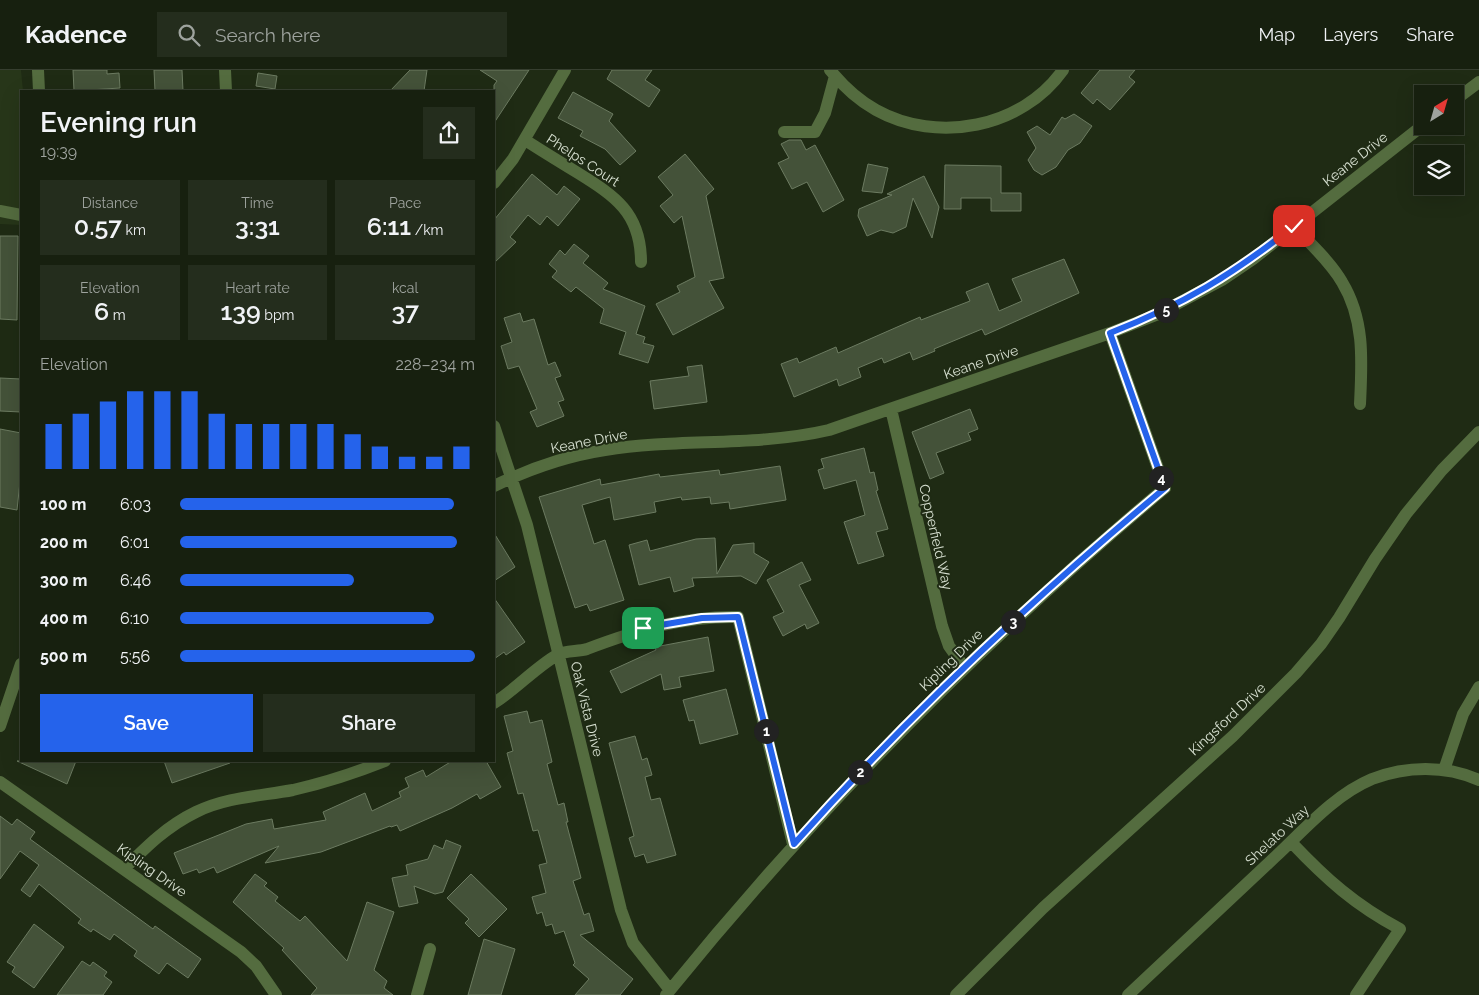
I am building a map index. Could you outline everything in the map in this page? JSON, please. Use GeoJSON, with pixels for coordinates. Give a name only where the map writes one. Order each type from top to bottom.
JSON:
{"type":"FeatureCollection","features":[{"type":"Feature","properties":{"kind":"street"},"geometry":{"type":"LineString","coordinates":[[38,70],[40,90]]}},
{"type":"Feature","properties":{"kind":"street"},"geometry":{"type":"LineString","coordinates":[[225,70],[226,90]]}},
{"type":"Feature","properties":{"kind":"street"},"geometry":{"type":"LineString","coordinates":[[495,182],[524,140],[565,70]]}},
{"type":"Feature","properties":{"kind":"street"},"geometry":{"type":"LineString","coordinates":[[833,73],[860,99],[896,118],[922,125],[956,128],[995,119],[1014,111],[1047,88],[1062,70]]}},
{"type":"Feature","properties":{"kind":"street"},"geometry":{"type":"LineString","coordinates":[[784,132],[815,132],[825,113],[833,73]]}},
{"type":"Feature","properties":{"kind":"street"},"geometry":{"type":"LineString","coordinates":[[1464,93],[1479,82]]}},
{"type":"Feature","properties":{"kind":"street","name":"Keane Drive"},"geometry":{"type":"LineString","coordinates":[[495,486],[553,462],[606,450],[786,438],[815,433],[891,409],[1110,333],[1156,315],[1222,280],[1414,132]]}},
{"type":"Feature","properties":{"kind":"street","name":"Phelps Court"},"geometry":{"type":"LineString","coordinates":[[524,140],[610,193],[624,207],[638,234],[641,262]]}},
{"type":"Feature","properties":{"kind":"street"},"geometry":{"type":"LineString","coordinates":[[0,211],[20,215]]}},
{"type":"Feature","properties":{"kind":"street"},"geometry":{"type":"LineString","coordinates":[[1294,226],[1335,272],[1352,302],[1359,323],[1362,346],[1360,404]]}},
{"type":"Feature","properties":{"kind":"street","name":"Kipling Drive"},"geometry":{"type":"LineString","coordinates":[[668,992],[794,844],[908,722],[1031,604],[1165,488],[1110,333]]}},
{"type":"Feature","properties":{"kind":"street","name":"Copperfield Way"},"geometry":{"type":"LineString","coordinates":[[891,409],[942,626],[949,646],[964,667]]}},
{"type":"Feature","properties":{"kind":"street","name":"Oak Vista Drive"},"geometry":{"type":"LineString","coordinates":[[495,429],[513,477],[527,525],[621,910],[633,943],[668,992]]}},
{"type":"Feature","properties":{"kind":"street","name":"Kingsford Drive"},"geometry":{"type":"LineString","coordinates":[[956,995],[1043,908],[1233,736],[1296,673],[1335,624],[1374,560],[1406,514],[1442,470],[1479,432]]}},
{"type":"Feature","properties":{"kind":"street"},"geometry":{"type":"LineString","coordinates":[[495,702],[558,654],[585,649],[609,639],[667,623],[702,618],[738,617],[794,844]]}},
{"type":"Feature","properties":{"kind":"street"},"geometry":{"type":"LineString","coordinates":[[0,726],[20,667]]}},
{"type":"Feature","properties":{"kind":"street"},"geometry":{"type":"LineString","coordinates":[[1444,770],[1461,720],[1479,687]]}},
{"type":"Feature","properties":{"kind":"street"},"geometry":{"type":"LineString","coordinates":[[124,869],[168,829],[204,808],[227,801],[302,788],[382,762]]}},
{"type":"Feature","properties":{"kind":"street","name":"Shelato Way"},"geometry":{"type":"LineString","coordinates":[[1128,995],[1338,799],[1371,780],[1409,770],[1444,770],[1479,780]]}},
{"type":"Feature","properties":{"kind":"street","name":"Kipling Drive"},"geometry":{"type":"LineString","coordinates":[[0,782],[241,952],[256,966],[276,995]]}},
{"type":"Feature","properties":{"kind":"street"},"geometry":{"type":"LineString","coordinates":[[1291,842],[1323,876],[1346,896],[1370,913],[1400,929],[1356,995]]}},
{"type":"Feature","properties":{"kind":"street"},"geometry":{"type":"LineString","coordinates":[[417,995],[430,950]]}},
{"type":"Feature","properties":{"kind":"shaded area"},"geometry":{"type":"Polygon","coordinates":[[[0,70],[21,70],[23,90],[20,90],[20,225],[0,224],[0,70]]]}},
{"type":"Feature","properties":{"kind":"building"},"geometry":{"type":"Polygon","coordinates":[[[73,70],[107,70],[107,74],[119,73],[120,88],[74,90],[73,70]]]}},
{"type":"Feature","properties":{"kind":"building"},"geometry":{"type":"Polygon","coordinates":[[[154,70],[182,70],[183,90],[155,90],[154,70]]]}},
{"type":"Feature","properties":{"kind":"building"},"geometry":{"type":"Polygon","coordinates":[[[410,70],[427,70],[424,90],[391,90],[410,70]]]}},
{"type":"Feature","properties":{"kind":"building"},"geometry":{"type":"Polygon","coordinates":[[[480,70],[529,70],[495,121],[494,85],[497,81],[480,70]]]}},
{"type":"Feature","properties":{"kind":"building"},"geometry":{"type":"Polygon","coordinates":[[[612,70],[652,70],[645,80],[660,90],[649,107],[607,79],[612,70]]]}},
{"type":"Feature","properties":{"kind":"building"},"geometry":{"type":"Polygon","coordinates":[[[1100,70],[1135,70],[1129,77],[1135,82],[1110,110],[1097,99],[1093,104],[1081,93],[1100,70]]]}},
{"type":"Feature","properties":{"kind":"building"},"geometry":{"type":"Polygon","coordinates":[[[258,73],[277,76],[275,89],[256,86],[258,73]]]}},
{"type":"Feature","properties":{"kind":"building"},"geometry":{"type":"Polygon","coordinates":[[[573,92],[613,114],[609,121],[636,151],[620,165],[605,149],[580,136],[583,131],[558,118],[573,92]]]}},
{"type":"Feature","properties":{"kind":"building"},"geometry":{"type":"Polygon","coordinates":[[[1074,114],[1092,126],[1080,143],[1068,150],[1056,167],[1042,175],[1034,170],[1028,160],[1036,148],[1027,132],[1037,126],[1050,135],[1062,117],[1065,119],[1074,114]]]}},
{"type":"Feature","properties":{"kind":"building"},"geometry":{"type":"Polygon","coordinates":[[[789,140],[801,140],[806,150],[815,145],[844,200],[823,212],[807,182],[792,189],[778,163],[789,158],[781,144],[789,140]]]}},
{"type":"Feature","properties":{"kind":"building"},"geometry":{"type":"Polygon","coordinates":[[[685,154],[714,189],[706,196],[724,278],[709,281],[724,308],[673,335],[656,304],[680,292],[677,286],[695,277],[682,216],[674,223],[660,206],[673,195],[658,177],[685,154]]]}},
{"type":"Feature","properties":{"kind":"building"},"geometry":{"type":"Polygon","coordinates":[[[868,164],[888,168],[882,193],[862,191],[868,164]]]}},
{"type":"Feature","properties":{"kind":"building"},"geometry":{"type":"Polygon","coordinates":[[[945,165],[1001,166],[1001,193],[1021,193],[1021,211],[991,211],[991,198],[961,198],[961,209],[944,209],[945,165]]]}},
{"type":"Feature","properties":{"kind":"building"},"geometry":{"type":"Polygon","coordinates":[[[532,174],[557,195],[564,186],[580,199],[558,226],[547,216],[540,225],[528,215],[510,237],[516,242],[495,262],[495,219],[532,174]]]}},
{"type":"Feature","properties":{"kind":"building"},"geometry":{"type":"Polygon","coordinates":[[[924,176],[939,207],[932,238],[913,198],[906,227],[893,233],[881,230],[867,236],[858,216],[859,209],[892,195],[887,194],[924,176]]]}},
{"type":"Feature","properties":{"kind":"building"},"geometry":{"type":"Polygon","coordinates":[[[0,236],[18,236],[17,320],[0,319],[0,236]]]}},
{"type":"Feature","properties":{"kind":"building"},"geometry":{"type":"Polygon","coordinates":[[[574,244],[589,256],[583,263],[608,283],[603,289],[645,306],[636,334],[645,337],[643,343],[654,346],[648,363],[619,354],[626,332],[600,323],[604,309],[576,287],[571,292],[552,277],[557,271],[549,264],[560,250],[565,255],[574,244]]]}},
{"type":"Feature","properties":{"kind":"building"},"geometry":{"type":"Polygon","coordinates":[[[1064,259],[1079,293],[985,335],[982,329],[913,360],[910,352],[884,363],[882,358],[858,368],[861,377],[839,386],[837,379],[794,397],[781,364],[797,358],[799,363],[836,347],[838,353],[920,317],[921,320],[970,301],[966,292],[988,283],[999,311],[1022,301],[1012,279],[1064,259]]]}},
{"type":"Feature","properties":{"kind":"building"},"geometry":{"type":"Polygon","coordinates":[[[520,313],[523,322],[534,319],[548,365],[555,362],[561,376],[555,378],[564,400],[558,402],[564,416],[537,427],[530,412],[537,409],[519,366],[508,369],[501,346],[512,342],[504,318],[520,313]]]}},
{"type":"Feature","properties":{"kind":"building"},"geometry":{"type":"Polygon","coordinates":[[[702,365],[707,402],[654,409],[650,381],[689,376],[687,367],[702,365]]]}},
{"type":"Feature","properties":{"kind":"building"},"geometry":{"type":"Polygon","coordinates":[[[0,378],[20,379],[20,412],[0,411],[0,378]]]}},
{"type":"Feature","properties":{"kind":"building"},"geometry":{"type":"Polygon","coordinates":[[[970,409],[978,429],[968,433],[971,440],[936,453],[944,473],[930,479],[912,432],[970,409]]]}},
{"type":"Feature","properties":{"kind":"building"},"geometry":{"type":"Polygon","coordinates":[[[0,429],[20,433],[20,482],[17,510],[0,507],[0,429]]]}},
{"type":"Feature","properties":{"kind":"building"},"geometry":{"type":"Polygon","coordinates":[[[864,448],[870,473],[874,472],[878,490],[876,491],[888,529],[876,532],[884,556],[858,564],[844,522],[865,515],[856,480],[824,489],[818,470],[824,468],[821,459],[864,448]]]}},
{"type":"Feature","properties":{"kind":"building"},"geometry":{"type":"Polygon","coordinates":[[[780,466],[786,500],[730,509],[729,502],[711,504],[710,497],[682,500],[681,497],[654,502],[656,512],[614,520],[610,497],[582,505],[594,544],[605,540],[624,600],[590,611],[587,604],[575,608],[539,497],[600,479],[601,485],[659,474],[660,477],[719,470],[720,475],[780,466]]]}},
{"type":"Feature","properties":{"kind":"building"},"geometry":{"type":"Polygon","coordinates":[[[495,535],[515,567],[495,580],[495,535]]]}},
{"type":"Feature","properties":{"kind":"building"},"geometry":{"type":"Polygon","coordinates":[[[715,538],[717,574],[733,545],[754,543],[754,553],[769,562],[756,584],[741,576],[692,578],[694,586],[674,592],[670,577],[639,585],[629,545],[647,540],[650,551],[696,539],[715,538]]]}},
{"type":"Feature","properties":{"kind":"building"},"geometry":{"type":"Polygon","coordinates":[[[802,562],[811,580],[799,585],[819,623],[807,629],[805,624],[783,636],[773,617],[784,612],[767,580],[802,562]]]}},
{"type":"Feature","properties":{"kind":"building"},"geometry":{"type":"Polygon","coordinates":[[[495,599],[525,642],[506,655],[504,652],[495,658],[495,599]]]}},
{"type":"Feature","properties":{"kind":"building"},"geometry":{"type":"Polygon","coordinates":[[[708,637],[714,671],[679,677],[681,687],[664,690],[661,674],[621,693],[610,671],[656,650],[655,647],[708,637]]]}},
{"type":"Feature","properties":{"kind":"building"},"geometry":{"type":"Polygon","coordinates":[[[726,689],[738,734],[700,744],[694,720],[689,721],[683,700],[726,689]]]}},
{"type":"Feature","properties":{"kind":"building"},"geometry":{"type":"Polygon","coordinates":[[[527,711],[530,723],[542,720],[552,762],[547,764],[558,805],[564,803],[568,822],[566,822],[581,878],[573,881],[584,915],[589,913],[594,931],[580,935],[633,979],[620,995],[575,995],[589,979],[573,965],[575,963],[564,931],[555,934],[552,924],[546,926],[542,912],[537,914],[532,897],[546,893],[539,865],[547,863],[538,830],[533,831],[523,793],[518,794],[507,753],[513,751],[504,716],[527,711]]]}},
{"type":"Feature","properties":{"kind":"building"},"geometry":{"type":"Polygon","coordinates":[[[635,736],[642,760],[647,758],[652,775],[645,777],[651,800],[660,798],[676,855],[647,863],[644,854],[635,857],[629,838],[634,836],[609,743],[635,736]]]}},
{"type":"Feature","properties":{"kind":"building"},"geometry":{"type":"Polygon","coordinates":[[[17,761],[76,762],[67,784],[17,761]]]}},
{"type":"Feature","properties":{"kind":"building"},"geometry":{"type":"Polygon","coordinates":[[[164,762],[230,762],[230,763],[172,783],[164,762]]]}},
{"type":"Feature","properties":{"kind":"building"},"geometry":{"type":"Polygon","coordinates":[[[450,762],[487,762],[501,787],[480,799],[477,794],[452,808],[400,831],[397,825],[390,826],[321,852],[265,863],[279,846],[217,873],[214,867],[199,873],[197,869],[183,874],[174,853],[246,824],[272,819],[274,829],[326,820],[323,812],[365,793],[372,811],[401,797],[399,792],[409,787],[405,778],[423,770],[426,777],[450,762]]]}},
{"type":"Feature","properties":{"kind":"building"},"geometry":{"type":"Polygon","coordinates":[[[0,816],[12,825],[17,819],[35,832],[30,839],[153,929],[155,926],[201,959],[188,978],[167,963],[159,974],[134,956],[137,951],[114,934],[110,940],[93,929],[91,932],[78,923],[81,919],[39,884],[30,897],[21,890],[39,865],[20,851],[0,879],[0,816]]]}},
{"type":"Feature","properties":{"kind":"building"},"geometry":{"type":"Polygon","coordinates":[[[446,840],[461,846],[443,892],[435,894],[414,886],[418,903],[399,907],[392,878],[408,875],[406,865],[428,859],[434,845],[443,849],[446,840]]]}},
{"type":"Feature","properties":{"kind":"building"},"geometry":{"type":"Polygon","coordinates":[[[255,874],[267,883],[264,886],[278,897],[275,901],[300,921],[305,916],[347,961],[367,902],[394,912],[374,970],[387,981],[384,988],[393,995],[311,995],[317,988],[282,950],[284,948],[233,902],[255,874]]]}},
{"type":"Feature","properties":{"kind":"building"},"geometry":{"type":"Polygon","coordinates":[[[471,874],[507,909],[479,937],[465,923],[469,919],[447,898],[471,874]]]}},
{"type":"Feature","properties":{"kind":"building"},"geometry":{"type":"Polygon","coordinates":[[[34,924],[64,947],[34,988],[12,972],[15,967],[7,962],[34,924]]]}},
{"type":"Feature","properties":{"kind":"building"},"geometry":{"type":"Polygon","coordinates":[[[484,939],[515,949],[501,995],[468,995],[484,939]]]}},
{"type":"Feature","properties":{"kind":"building"},"geometry":{"type":"Polygon","coordinates":[[[82,961],[90,966],[93,962],[107,972],[104,976],[112,982],[103,995],[57,995],[82,961]]]}},
{"type":"Feature","properties":{"kind":"route"},"geometry":{"type":"LineString","coordinates":[[643,628],[702,618],[738,617],[794,844],[826,807],[964,667],[1031,604],[1165,488],[1110,333],[1156,315],[1222,280],[1253,259],[1294,226]]}}]}
